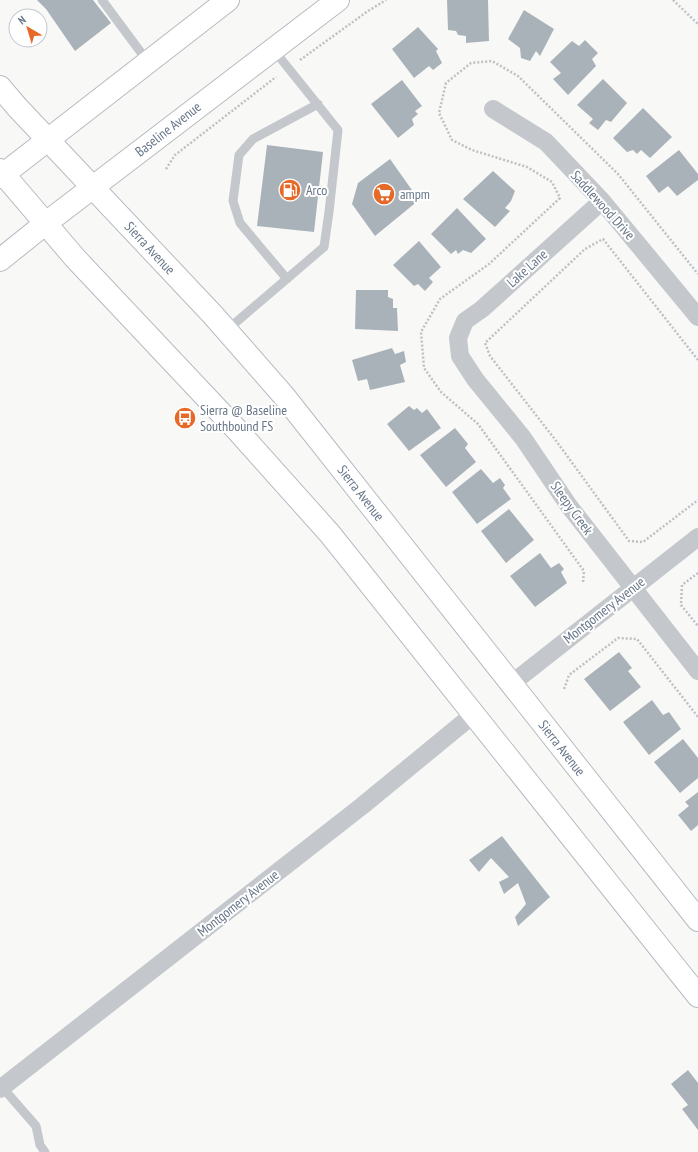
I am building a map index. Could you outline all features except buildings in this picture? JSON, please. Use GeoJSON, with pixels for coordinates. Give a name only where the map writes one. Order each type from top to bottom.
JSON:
{"type":"FeatureCollection","features":[{"type":"Feature","properties":{"kind":"main road"},"geometry":{"type":"LineString","coordinates":[[228,0],[48,140],[1,174],[46,223],[75,258],[236,430],[330,534],[698,996]]}},
{"type":"Feature","properties":{"kind":"main road","name":"Baseline Avenue"},"geometry":{"type":"LineString","coordinates":[[0,260],[92,187],[338,0]]}},
{"type":"Feature","properties":{"kind":"main road","name":"Sierra Avenue"},"geometry":{"type":"LineString","coordinates":[[0,87],[17,107],[227,330],[284,396],[698,920]]}},
{"type":"Feature","properties":{"kind":"street","name":"Saddlewood Drive"},"geometry":{"type":"LineString","coordinates":[[494,109],[546,142],[602,201],[698,317]]}},
{"type":"Feature","properties":{"kind":"street","name":"Lake Lane"},"geometry":{"type":"LineString","coordinates":[[458,338],[464,321],[482,309],[602,201]]}},
{"type":"Feature","properties":{"kind":"street","name":"Sleepy Creek"},"geometry":{"type":"LineString","coordinates":[[458,338],[460,356],[475,380],[523,438],[568,506],[698,671]]}},
{"type":"Feature","properties":{"kind":"street","name":"Montgomery Avenue"},"geometry":{"type":"LineString","coordinates":[[511,684],[632,588],[698,538]]}},
{"type":"Feature","properties":{"kind":"street","name":"Montgomery Avenue"},"geometry":{"type":"LineString","coordinates":[[1,1088],[362,806],[474,714]]}},
{"type":"Feature","properties":{"kind":"lane"},"geometry":{"type":"LineString","coordinates":[[102,0],[148,62]]}},
{"type":"Feature","properties":{"kind":"lane"},"geometry":{"type":"LineString","coordinates":[[227,330],[324,247],[338,130],[273,48]]}},
{"type":"Feature","properties":{"kind":"lane"},"geometry":{"type":"LineString","coordinates":[[287,280],[240,223],[233,200],[240,156],[253,139],[318,104]]}},
{"type":"Feature","properties":{"kind":"lane"},"geometry":{"type":"LineString","coordinates":[[1,1088],[36,1126],[40,1145],[45,1152]]}},
{"type":"Feature","properties":{"kind":"path"},"geometry":{"type":"LineString","coordinates":[[166,168],[175,155],[289,68],[368,11],[386,0]]}},
{"type":"Feature","properties":{"kind":"path"},"geometry":{"type":"LineString","coordinates":[[673,0],[698,24]]}},
{"type":"Feature","properties":{"kind":"path"},"geometry":{"type":"LineString","coordinates":[[553,111],[618,174],[698,274]]}},
{"type":"Feature","properties":{"kind":"path"},"geometry":{"type":"LineString","coordinates":[[698,360],[603,239],[585,249],[485,343],[490,356],[557,442],[629,541],[643,542],[698,500]]}},
{"type":"Feature","properties":{"kind":"path"},"geometry":{"type":"LineString","coordinates":[[698,573],[682,585],[681,596],[681,605],[698,626]]}},
{"type":"Feature","properties":{"kind":"path"},"geometry":{"type":"LineString","coordinates":[[564,689],[569,675],[618,638],[637,639],[698,717]]}},
{"type":"Feature","properties":{"kind":"place","name":"Arco"},"geometry":{"type":"Point","coordinates":[290,190]}},
{"type":"Feature","properties":{"kind":"place","name":"ampm"},"geometry":{"type":"Point","coordinates":[384,194]}},
{"type":"Feature","properties":{"kind":"place","name":"Sierra @ Baseline Southbound FS"},"geometry":{"type":"Point","coordinates":[185,418]}}]}
